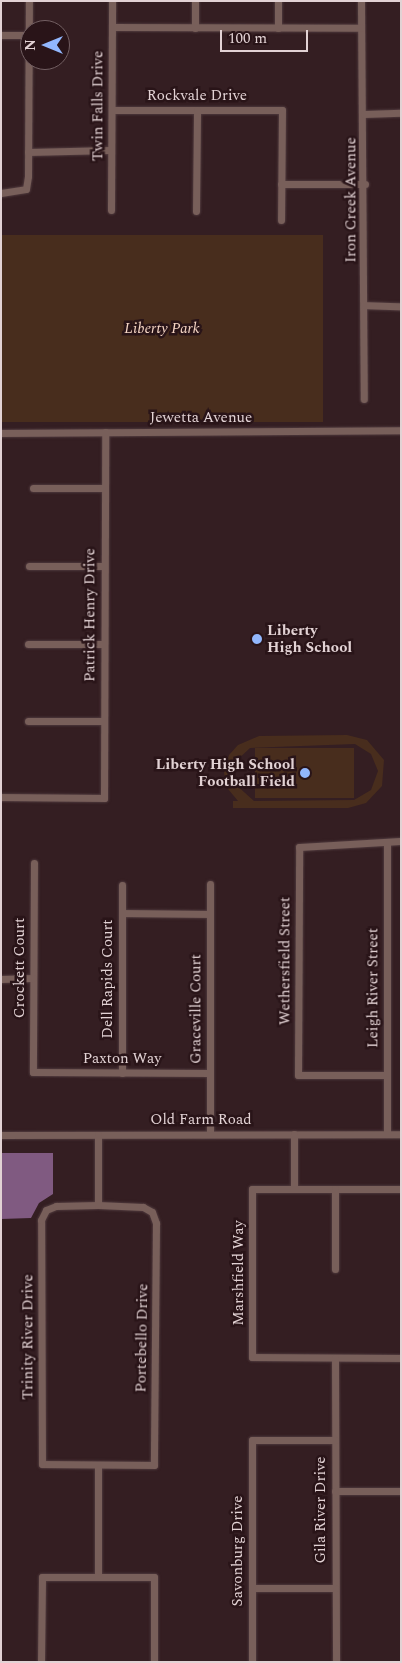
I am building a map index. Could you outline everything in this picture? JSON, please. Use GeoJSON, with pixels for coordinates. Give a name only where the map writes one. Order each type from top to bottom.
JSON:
{"type":"FeatureCollection","features":[{"type":"Feature","properties":{"kind":"street"},"geometry":{"type":"LineString","coordinates":[[29,1],[29,20]]}},
{"type":"Feature","properties":{"kind":"street","name":"Twin Falls Drive"},"geometry":{"type":"LineString","coordinates":[[111,210],[112,1]]}},
{"type":"Feature","properties":{"kind":"street"},"geometry":{"type":"LineString","coordinates":[[195,1],[195,28]]}},
{"type":"Feature","properties":{"kind":"street"},"geometry":{"type":"LineString","coordinates":[[278,1],[278,28]]}},
{"type":"Feature","properties":{"kind":"street","name":"Iron Creek Avenue"},"geometry":{"type":"LineString","coordinates":[[361,1],[364,114],[364,399]]}},
{"type":"Feature","properties":{"kind":"street"},"geometry":{"type":"LineString","coordinates":[[112,27],[361,28]]}},
{"type":"Feature","properties":{"kind":"street"},"geometry":{"type":"LineString","coordinates":[[1,35],[20,35]]}},
{"type":"Feature","properties":{"kind":"street"},"geometry":{"type":"LineString","coordinates":[[1,193],[26,189],[29,70]]}},
{"type":"Feature","properties":{"kind":"street","name":"Rockvale Drive"},"geometry":{"type":"LineString","coordinates":[[112,110],[282,110],[282,184]]}},
{"type":"Feature","properties":{"kind":"street"},"geometry":{"type":"LineString","coordinates":[[196,211],[197,110]]}},
{"type":"Feature","properties":{"kind":"street"},"geometry":{"type":"LineString","coordinates":[[364,114],[401,114]]}},
{"type":"Feature","properties":{"kind":"street"},"geometry":{"type":"LineString","coordinates":[[28,152],[111,150]]}},
{"type":"Feature","properties":{"kind":"street"},"geometry":{"type":"LineString","coordinates":[[281,220],[282,184],[364,184]]}},
{"type":"Feature","properties":{"kind":"street"},"geometry":{"type":"LineString","coordinates":[[364,305],[401,306]]}},
{"type":"Feature","properties":{"kind":"street","name":"Jewetta Avenue"},"geometry":{"type":"LineString","coordinates":[[1,432],[401,430]]}},
{"type":"Feature","properties":{"kind":"street","name":"Patrick Henry Drive"},"geometry":{"type":"LineString","coordinates":[[1,798],[104,798],[104,432]]}},
{"type":"Feature","properties":{"kind":"street"},"geometry":{"type":"LineString","coordinates":[[33,488],[104,488]]}},
{"type":"Feature","properties":{"kind":"street"},"geometry":{"type":"LineString","coordinates":[[29,566],[104,566]]}},
{"type":"Feature","properties":{"kind":"street"},"geometry":{"type":"LineString","coordinates":[[28,644],[104,644]]}},
{"type":"Feature","properties":{"kind":"street"},"geometry":{"type":"LineString","coordinates":[[28,721],[104,721]]}},
{"type":"Feature","properties":{"kind":"street"},"geometry":{"type":"LineString","coordinates":[[387,842],[401,842]]}},
{"type":"Feature","properties":{"kind":"street","name":"Wethersfield Street"},"geometry":{"type":"LineString","coordinates":[[387,842],[299,847],[298,1074],[387,1075]]}},
{"type":"Feature","properties":{"kind":"street","name":"Leigh River Street"},"geometry":{"type":"LineString","coordinates":[[387,842],[387,1134]]}},
{"type":"Feature","properties":{"kind":"street","name":"Crockett Court"},"geometry":{"type":"LineString","coordinates":[[33,1072],[34,863]]}},
{"type":"Feature","properties":{"kind":"street","name":"Graceville Court"},"geometry":{"type":"LineString","coordinates":[[210,884],[210,1134]]}},
{"type":"Feature","properties":{"kind":"street","name":"Dell Rapids Court"},"geometry":{"type":"LineString","coordinates":[[122,885],[122,1073]]}},
{"type":"Feature","properties":{"kind":"street"},"geometry":{"type":"LineString","coordinates":[[122,913],[210,914]]}},
{"type":"Feature","properties":{"kind":"street"},"geometry":{"type":"LineString","coordinates":[[1,978],[33,978]]}},
{"type":"Feature","properties":{"kind":"street","name":"Paxton Way"},"geometry":{"type":"LineString","coordinates":[[33,1072],[210,1073]]}},
{"type":"Feature","properties":{"kind":"street"},"geometry":{"type":"LineString","coordinates":[[98,1134],[98,1205]]}},
{"type":"Feature","properties":{"kind":"street"},"geometry":{"type":"LineString","coordinates":[[294,1134],[294,1189],[401,1189]]}},
{"type":"Feature","properties":{"kind":"street","name":"Old Farm Road"},"geometry":{"type":"LineString","coordinates":[[1,1135],[401,1134]]}},
{"type":"Feature","properties":{"kind":"street","name":"Marshfield Way"},"geometry":{"type":"LineString","coordinates":[[294,1189],[252,1189],[252,1357],[335,1358]]}},
{"type":"Feature","properties":{"kind":"street"},"geometry":{"type":"LineString","coordinates":[[335,1189],[335,1269]]}},
{"type":"Feature","properties":{"kind":"street","name":"Trinity River Drive"},"geometry":{"type":"LineString","coordinates":[[98,1205],[46,1210],[41,1220],[42,1464],[98,1464]]}},
{"type":"Feature","properties":{"kind":"street","name":"Portebello Drive"},"geometry":{"type":"LineString","coordinates":[[98,1205],[143,1206],[152,1212],[156,1223],[154,1465],[98,1464]]}},
{"type":"Feature","properties":{"kind":"street"},"geometry":{"type":"LineString","coordinates":[[335,1358],[401,1358]]}},
{"type":"Feature","properties":{"kind":"street","name":"Gila River Drive"},"geometry":{"type":"LineString","coordinates":[[335,1358],[336,1662]]}},
{"type":"Feature","properties":{"kind":"street","name":"Savonburg Drive"},"geometry":{"type":"LineString","coordinates":[[252,1662],[252,1440],[335,1440]]}},
{"type":"Feature","properties":{"kind":"street"},"geometry":{"type":"LineString","coordinates":[[98,1464],[98,1577]]}},
{"type":"Feature","properties":{"kind":"street"},"geometry":{"type":"LineString","coordinates":[[335,1491],[401,1491]]}},
{"type":"Feature","properties":{"kind":"street"},"geometry":{"type":"LineString","coordinates":[[41,1662],[42,1577],[154,1577],[154,1662]]}},
{"type":"Feature","properties":{"kind":"street"},"geometry":{"type":"LineString","coordinates":[[252,1588],[335,1588]]}},
{"type":"Feature","properties":{"kind":"green space","name":"Liberty Park"},"geometry":{"type":"Polygon","coordinates":[[[1,235],[323,235],[323,422],[1,422],[1,235]]]}},
{"type":"Feature","properties":{"kind":"green space"},"geometry":{"type":"Polygon","coordinates":[[[347,735],[367,740],[384,760],[382,786],[366,803],[348,808],[233,808],[233,801],[238,801],[228,789],[224,773],[229,755],[238,745],[259,736],[347,735]],[[355,744],[250,748],[234,763],[234,783],[254,801],[354,800],[371,790],[378,771],[371,754],[355,744]]]}},
{"type":"Feature","properties":{"kind":"green space","name":"Liberty High School Football Field"},"geometry":{"type":"Polygon","coordinates":[[[255,748],[354,748],[354,798],[255,798],[255,748]]]}},
{"type":"Feature","properties":{"kind":"shaded area"},"geometry":{"type":"Polygon","coordinates":[[[1,1153],[53,1153],[53,1194],[39,1203],[31,1218],[1,1219],[1,1153]]]}},
{"type":"Feature","properties":{"kind":"place","name":"Liberty High School"},"geometry":{"type":"Point","coordinates":[257,639]}},
{"type":"Feature","properties":{"kind":"place","name":"Liberty High School Football Field"},"geometry":{"type":"Point","coordinates":[305,773]}}]}
